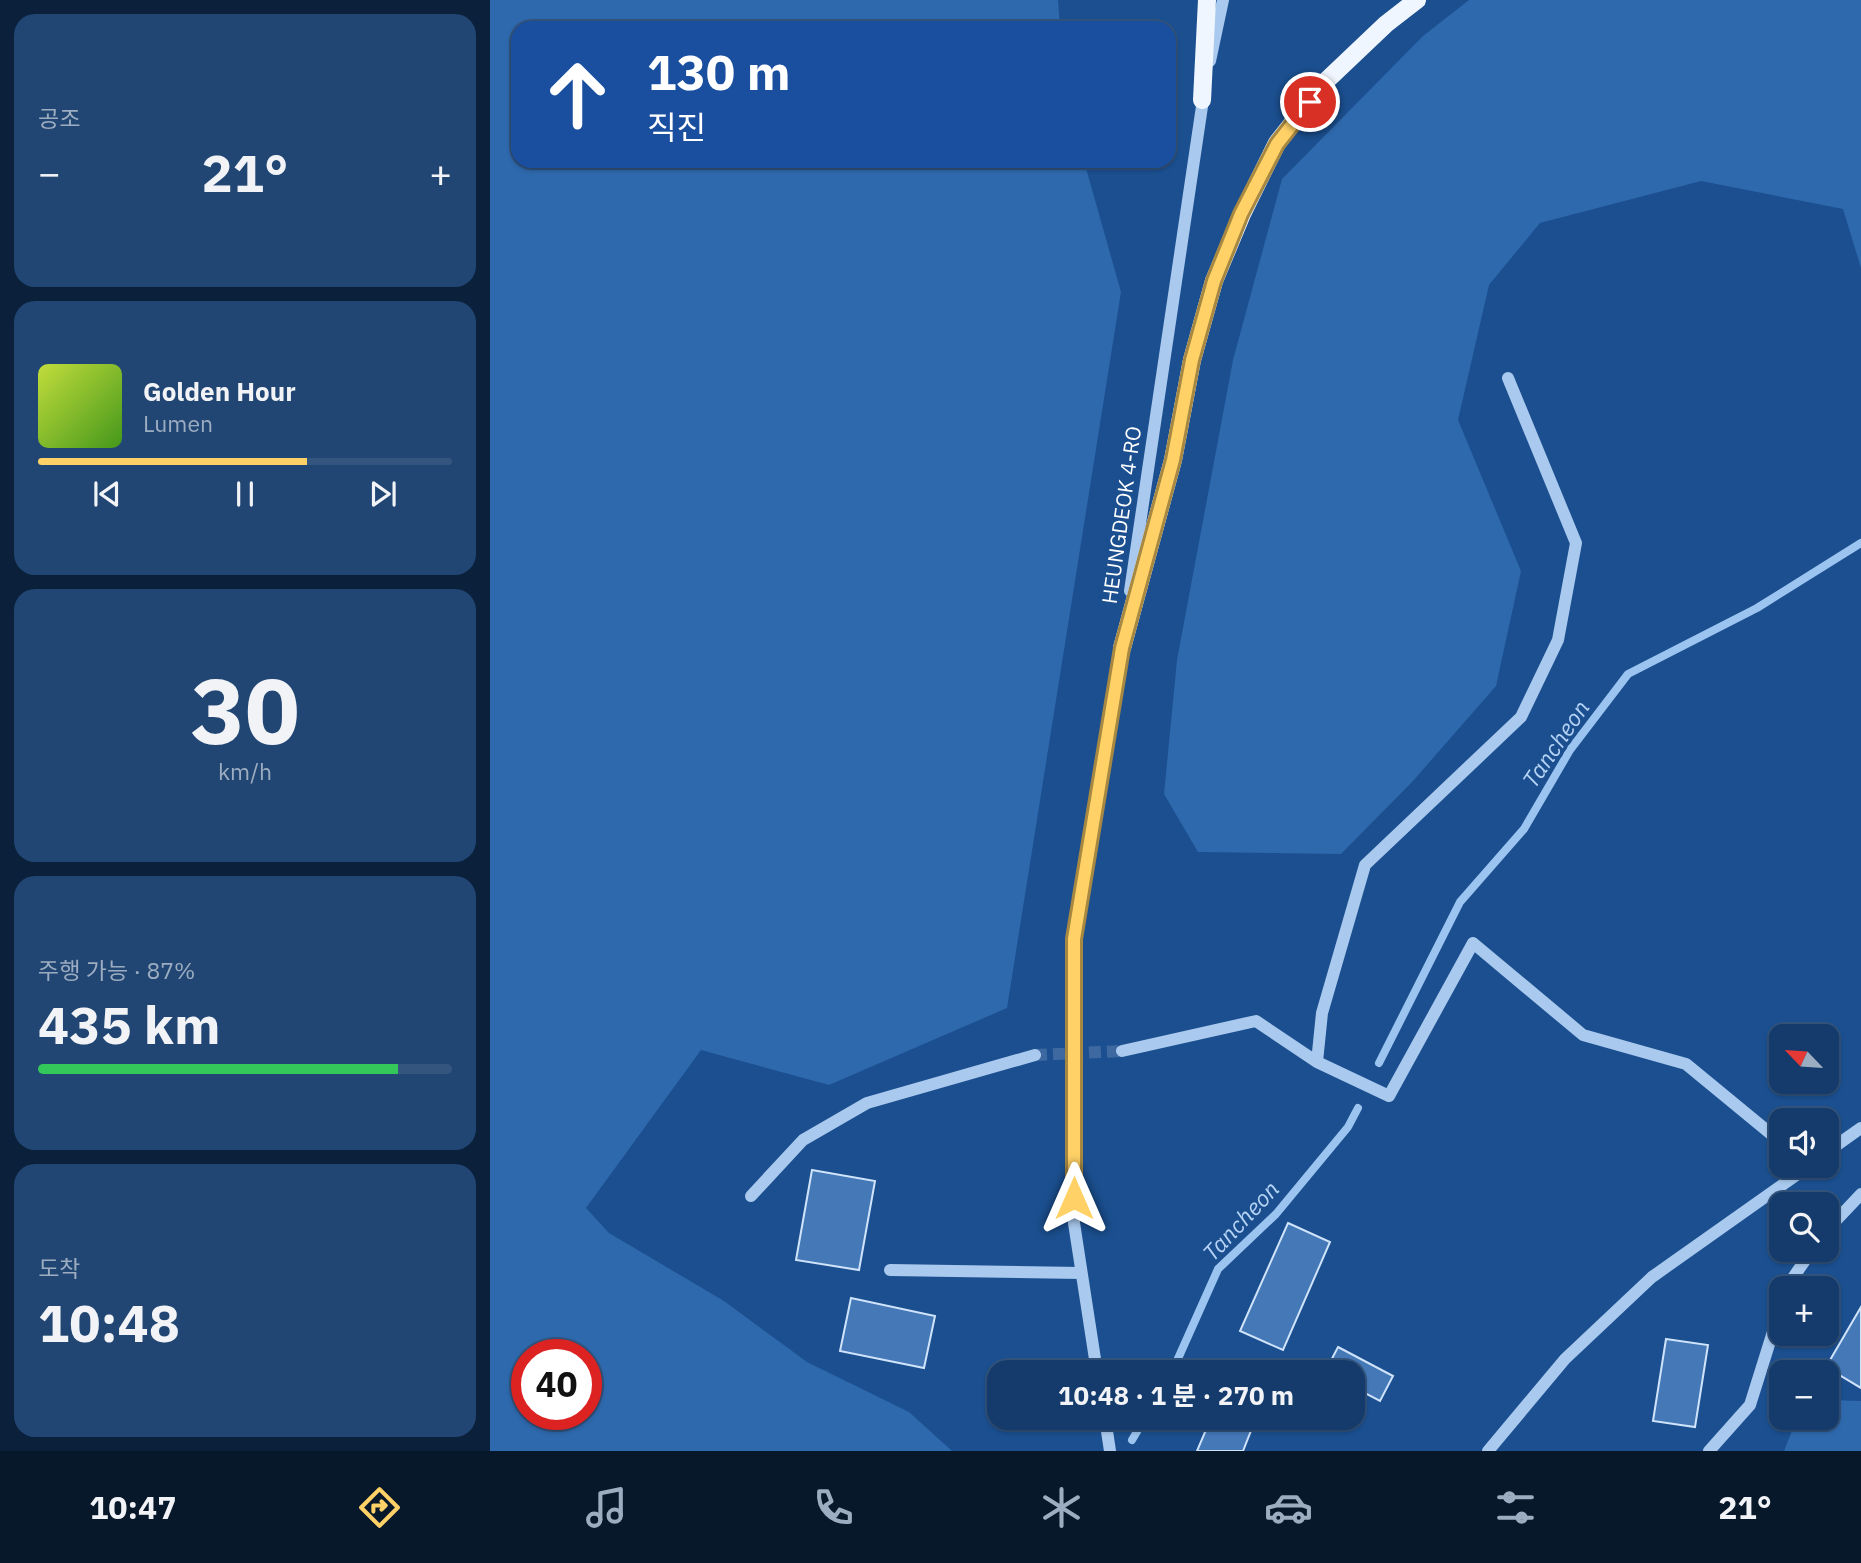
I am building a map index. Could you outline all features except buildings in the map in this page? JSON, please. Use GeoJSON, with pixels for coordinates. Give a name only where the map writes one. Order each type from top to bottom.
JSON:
{"type":"FeatureCollection","features":[{"type":"Feature","properties":{"kind":"main road"},"geometry":{"type":"LineString","coordinates":[[1202,100],[1207,0]]}},
{"type":"Feature","properties":{"kind":"main road"},"geometry":{"type":"LineString","coordinates":[[1122,648],[1173,460],[1192,360],[1214,281],[1241,214],[1277,144],[1326,82],[1386,24],[1417,0]]}},
{"type":"Feature","properties":{"kind":"street","name":"HEUNGDEOK 4-RO"},"geometry":{"type":"LineString","coordinates":[[1095,1360],[1074,1223],[1074,939],[1122,648],[1202,100],[1223,0]]}},
{"type":"Feature","properties":{"kind":"street"},"geometry":{"type":"LineString","coordinates":[[1317,1062],[1322,1013],[1365,865],[1521,717],[1558,640],[1576,543],[1508,378]]}},
{"type":"Feature","properties":{"kind":"street"},"geometry":{"type":"LineString","coordinates":[[1122,1051],[1256,1021],[1317,1062],[1389,1096],[1474,943],[1583,1035],[1686,1063],[1769,1132]]}},
{"type":"Feature","properties":{"kind":"street"},"geometry":{"type":"LineString","coordinates":[[751,1196],[803,1140],[867,1103],[1035,1055]]}},
{"type":"Feature","properties":{"kind":"street"},"geometry":{"type":"LineString","coordinates":[[1839,1144],[1861,1128]]}},
{"type":"Feature","properties":{"kind":"street"},"geometry":{"type":"LineString","coordinates":[[1488,1451],[1565,1359],[1652,1277],[1792,1178]]}},
{"type":"Feature","properties":{"kind":"street"},"geometry":{"type":"LineString","coordinates":[[1839,1217],[1861,1194]]}},
{"type":"Feature","properties":{"kind":"street"},"geometry":{"type":"LineString","coordinates":[[890,1270],[1081,1273]]}},
{"type":"Feature","properties":{"kind":"street"},"geometry":{"type":"LineString","coordinates":[[1709,1451],[1750,1405],[1769,1344]]}},
{"type":"Feature","properties":{"kind":"street"},"geometry":{"type":"LineString","coordinates":[[1107,1430],[1110,1451]]}},
{"type":"Feature","properties":{"kind":"shaded area"},"geometry":{"type":"Polygon","coordinates":[[[490,0],[1058,0],[1060,21],[511,21],[511,168],[1086,168],[1121,292],[1007,1008],[829,1085],[701,1050],[586,1208],[609,1233],[724,1301],[807,1362],[909,1412],[952,1451],[490,1451],[490,0]]]}},
{"type":"Feature","properties":{"kind":"shaded area"},"geometry":{"type":"Polygon","coordinates":[[[1469,0],[1861,0],[1861,268],[1843,209],[1701,181],[1540,223],[1489,285],[1458,420],[1521,571],[1496,686],[1413,781],[1341,854],[1198,852],[1164,794],[1177,660],[1233,360],[1282,179],[1423,36],[1469,0]]]}},
{"type":"Feature","properties":{"kind":"shaded area"},"geometry":{"type":"Polygon","coordinates":[[[1839,1400],[1861,1401],[1861,1451],[1784,1451],[1792,1430],[1839,1430],[1839,1400]]]}},
{"type":"Feature","properties":{"kind":"waterway","name":"Tancheon"},"geometry":{"type":"LineString","coordinates":[[1379,1063],[1460,902],[1524,829],[1570,750],[1628,674],[1757,608],[1861,543]]}},
{"type":"Feature","properties":{"kind":"waterway","name":"Tancheon"},"geometry":{"type":"LineString","coordinates":[[1177,1360],[1218,1269],[1276,1214],[1348,1127],[1358,1108]]}},
{"type":"Feature","properties":{"kind":"waterway","name":"Tancheon"},"geometry":{"type":"LineString","coordinates":[[1132,1440],[1138,1430]]}},
{"type":"Feature","properties":{"kind":"tunnel"},"geometry":{"type":"LineString","coordinates":[[1035,1055],[1122,1051]]}},
{"type":"Feature","properties":{"kind":"route"},"geometry":{"type":"LineString","coordinates":[[1074,1198],[1074,939],[1122,648],[1173,460],[1192,360],[1214,281],[1241,214],[1277,144],[1310,102]]}}]}
